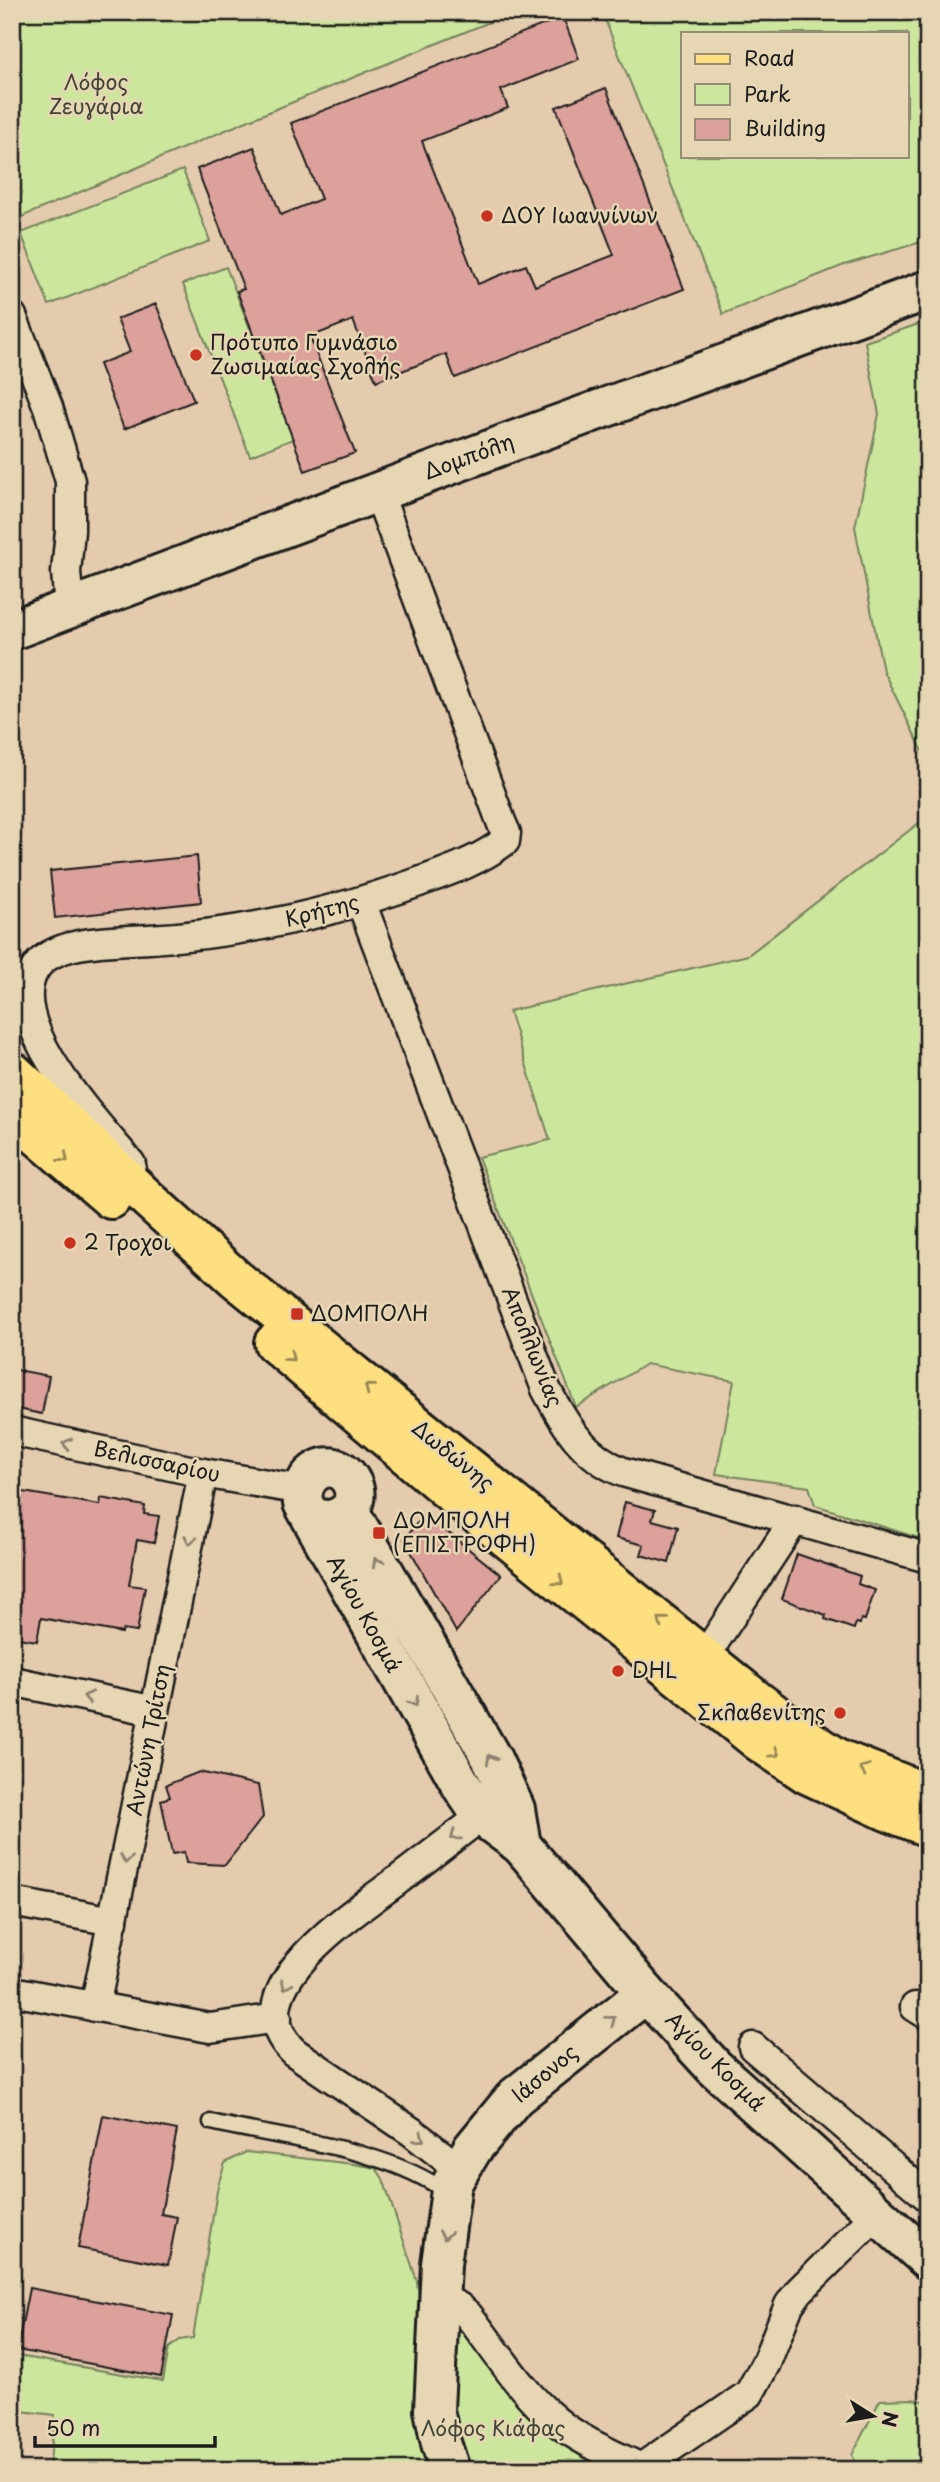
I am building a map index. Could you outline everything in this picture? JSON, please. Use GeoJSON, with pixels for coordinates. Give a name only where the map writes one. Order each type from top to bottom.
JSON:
{"type":"FeatureCollection","features":[{"type":"Feature","properties":{"kind":"main road","name":"Δωδώνης"},"geometry":{"type":"LineString","coordinates":[[12,1071],[390,1424],[705,1656],[759,1702],[826,1752],[928,1794]]}},
{"type":"Feature","properties":{"kind":"main road","name":"Δωδώνης"},"geometry":{"type":"LineString","coordinates":[[12,1114],[390,1424],[758,1741],[807,1774],[928,1827]]}},
{"type":"Feature","properties":{"kind":"street","name":"Δομπόλη"},"geometry":{"type":"LineString","coordinates":[[12,630],[928,290]]}},
{"type":"Feature","properties":{"kind":"street"},"geometry":{"type":"LineString","coordinates":[[12,316],[52,419],[70,481],[70,531],[66,572],[69,608]]}},
{"type":"Feature","properties":{"kind":"street","name":"Κρήτης"},"geometry":{"type":"LineString","coordinates":[[150,1201],[145,1180],[49,1061],[29,1004],[28,989],[34,969],[47,956],[77,945],[213,934],[361,902],[464,865],[505,841],[506,833],[378,492]]}},
{"type":"Feature","properties":{"kind":"street","name":"Απολλωνίας"},"geometry":{"type":"LineString","coordinates":[[361,902],[546,1389],[587,1451],[607,1465],[928,1558]]}},
{"type":"Feature","properties":{"kind":"street"},"geometry":{"type":"LineString","coordinates":[[345,1473],[390,1424]]}},
{"type":"Feature","properties":{"kind":"street","name":"Βελισσαρίου"},"geometry":{"type":"LineString","coordinates":[[12,1431],[203,1473],[306,1502]]}},
{"type":"Feature","properties":{"kind":"street"},"geometry":{"type":"LineString","coordinates":[[332,1468],[345,1473],[352,1482],[355,1494],[353,1505],[340,1518],[327,1521],[306,1502],[308,1478],[318,1469],[332,1468]]}},
{"type":"Feature","properties":{"kind":"street","name":"Αντώνη Τρίτση"},"geometry":{"type":"LineString","coordinates":[[95,2007],[203,1473]]}},
{"type":"Feature","properties":{"kind":"street","name":"Αγίου Κοσμά"},"geometry":{"type":"LineString","coordinates":[[306,1502],[361,1609],[463,1788],[496,1805]]}},
{"type":"Feature","properties":{"kind":"street","name":"Αγίου Κοσμά"},"geometry":{"type":"LineString","coordinates":[[349,1511],[492,1759],[496,1805],[522,1845],[646,1993],[714,2067],[928,2260]]}},
{"type":"Feature","properties":{"kind":"street"},"geometry":{"type":"LineString","coordinates":[[705,1656],[794,1519]]}},
{"type":"Feature","properties":{"kind":"street"},"geometry":{"type":"LineString","coordinates":[[12,1682],[155,1711]]}},
{"type":"Feature","properties":{"kind":"street"},"geometry":{"type":"LineString","coordinates":[[450,2470],[434,2410],[439,2297],[454,2181],[402,2125],[294,2052],[279,2035],[277,2018],[287,1980],[316,1944],[496,1805]]}},
{"type":"Feature","properties":{"kind":"street"},"geometry":{"type":"LineString","coordinates":[[12,1902],[113,1922]]}},
{"type":"Feature","properties":{"kind":"street"},"geometry":{"type":"LineString","coordinates":[[12,1991],[210,2028],[277,2018]]}},
{"type":"Feature","properties":{"kind":"street","name":"Ιάσονος"},"geometry":{"type":"LineString","coordinates":[[454,2181],[473,2148],[515,2097],[646,1993]]}},
{"type":"Feature","properties":{"kind":"street"},"geometry":{"type":"LineString","coordinates":[[753,2047],[928,2197]]}},
{"type":"Feature","properties":{"kind":"street"},"geometry":{"type":"LineString","coordinates":[[439,2297],[468,2315],[523,2388],[554,2420],[581,2438],[639,2469],[750,2394],[766,2363],[789,2305],[799,2291],[877,2214]]}},
{"type":"Feature","properties":{"kind":"lane"},"geometry":{"type":"LineString","coordinates":[[211,2122],[377,2159],[417,2174],[454,2181]]}},
{"type":"Feature","properties":{"kind":"green space","name":"Λόφος Ζευγάρια"},"geometry":{"type":"Polygon","coordinates":[[[12,12],[514,12],[12,221],[12,12]]]}},
{"type":"Feature","properties":{"kind":"green space"},"geometry":{"type":"Polygon","coordinates":[[[602,12],[928,12],[928,240],[844,265],[723,314],[602,12]]]}},
{"type":"Feature","properties":{"kind":"green space"},"geometry":{"type":"Polygon","coordinates":[[[183,170],[210,241],[49,305],[21,233],[183,170]]]}},
{"type":"Feature","properties":{"kind":"green space"},"geometry":{"type":"Polygon","coordinates":[[[226,267],[293,439],[250,456],[183,284],[226,267]]]}},
{"type":"Feature","properties":{"kind":"green space"},"geometry":{"type":"Polygon","coordinates":[[[928,321],[928,762],[883,671],[855,527],[879,414],[865,342],[928,321]]]}},
{"type":"Feature","properties":{"kind":"green space"},"geometry":{"type":"Polygon","coordinates":[[[928,816],[928,1541],[815,1505],[809,1487],[716,1474],[734,1381],[646,1364],[576,1407],[478,1157],[550,1140],[509,1011],[748,955],[928,816]]]}},
{"type":"Feature","properties":{"kind":"green space"},"geometry":{"type":"Polygon","coordinates":[[[246,2152],[376,2168],[383,2179],[417,2281],[437,2466],[402,2470],[49,2470],[55,2415],[12,2410],[12,2355],[163,2381],[169,2348],[180,2340],[193,2338],[218,2185],[225,2163],[246,2152]]]}},
{"type":"Feature","properties":{"kind":"green space","name":"Λόφος Κιάφας"},"geometry":{"type":"Polygon","coordinates":[[[469,2326],[618,2470],[464,2470],[450,2435],[448,2330],[469,2326]]]}},
{"type":"Feature","properties":{"kind":"green space"},"geometry":{"type":"Polygon","coordinates":[[[912,2399],[928,2402],[928,2470],[860,2470],[852,2455],[880,2400],[912,2399]]]}},
{"type":"Feature","properties":{"kind":"building"},"geometry":{"type":"Polygon","coordinates":[[[563,17],[579,59],[501,90],[508,108],[422,141],[478,284],[526,265],[535,286],[614,255],[556,107],[606,88],[684,289],[455,378],[446,354],[376,381],[353,320],[310,337],[355,453],[305,471],[237,291],[244,289],[197,169],[254,147],[281,215],[321,199],[291,123],[563,17]]]}},
{"type":"Feature","properties":{"kind":"building"},"geometry":{"type":"Polygon","coordinates":[[[156,304],[194,401],[124,429],[99,364],[130,352],[117,319],[156,304]]]}},
{"type":"Feature","properties":{"kind":"building"},"geometry":{"type":"Polygon","coordinates":[[[197,856],[201,902],[55,918],[50,871],[197,856]]]}},
{"type":"Feature","properties":{"kind":"building"},"geometry":{"type":"Polygon","coordinates":[[[12,1369],[49,1376],[42,1414],[12,1408],[12,1369]]]}},
{"type":"Feature","properties":{"kind":"building"},"geometry":{"type":"Polygon","coordinates":[[[12,1490],[100,1505],[101,1498],[145,1506],[144,1514],[159,1516],[154,1543],[137,1540],[129,1585],[145,1587],[137,1632],[123,1630],[122,1633],[41,1618],[37,1641],[12,1637],[12,1490]]]}},
{"type":"Feature","properties":{"kind":"building"},"geometry":{"type":"Polygon","coordinates":[[[625,1502],[655,1510],[652,1520],[678,1527],[669,1563],[641,1555],[644,1545],[616,1538],[625,1502]]]}},
{"type":"Feature","properties":{"kind":"building"},"geometry":{"type":"Polygon","coordinates":[[[425,1514],[501,1575],[456,1632],[404,1539],[425,1514]]]}},
{"type":"Feature","properties":{"kind":"building"},"geometry":{"type":"Polygon","coordinates":[[[797,1554],[860,1576],[858,1584],[875,1590],[865,1620],[861,1619],[860,1624],[856,1623],[854,1629],[825,1619],[826,1615],[782,1599],[797,1554]]]}},
{"type":"Feature","properties":{"kind":"building"},"geometry":{"type":"Polygon","coordinates":[[[199,1772],[258,1785],[263,1817],[225,1865],[186,1863],[184,1852],[172,1854],[161,1800],[170,1797],[166,1785],[199,1772]]]}},
{"type":"Feature","properties":{"kind":"building"},"geometry":{"type":"Polygon","coordinates":[[[103,2115],[177,2130],[161,2214],[177,2217],[168,2265],[78,2248],[103,2115]]]}},
{"type":"Feature","properties":{"kind":"building"},"geometry":{"type":"Polygon","coordinates":[[[29,2288],[173,2315],[161,2377],[17,2350],[29,2288]]]}},
{"type":"Feature","properties":{"kind":"place","name":"ΔΟΥ Ιωαννίνων"},"geometry":{"type":"Point","coordinates":[487,216]}},
{"type":"Feature","properties":{"kind":"place","name":"Πρότυπο Γυμνάσιο Ζωσιμαίας Σχολής"},"geometry":{"type":"Point","coordinates":[196,355]}},
{"type":"Feature","properties":{"kind":"place","name":"2 Τροχοι"},"geometry":{"type":"Point","coordinates":[70,1243]}},
{"type":"Feature","properties":{"kind":"place","name":"ΔΟΜΠΟΛΗ"},"geometry":{"type":"Point","coordinates":[297,1314]}},
{"type":"Feature","properties":{"kind":"place","name":"ΔΟΜΠΟΛΗ (ΕΠΙΣΤΡΟΦΗ)"},"geometry":{"type":"Point","coordinates":[379,1533]}},
{"type":"Feature","properties":{"kind":"place","name":"DHL"},"geometry":{"type":"Point","coordinates":[618,1671]}},
{"type":"Feature","properties":{"kind":"place","name":"Σκλαβενίτης"},"geometry":{"type":"Point","coordinates":[840,1713]}}]}
